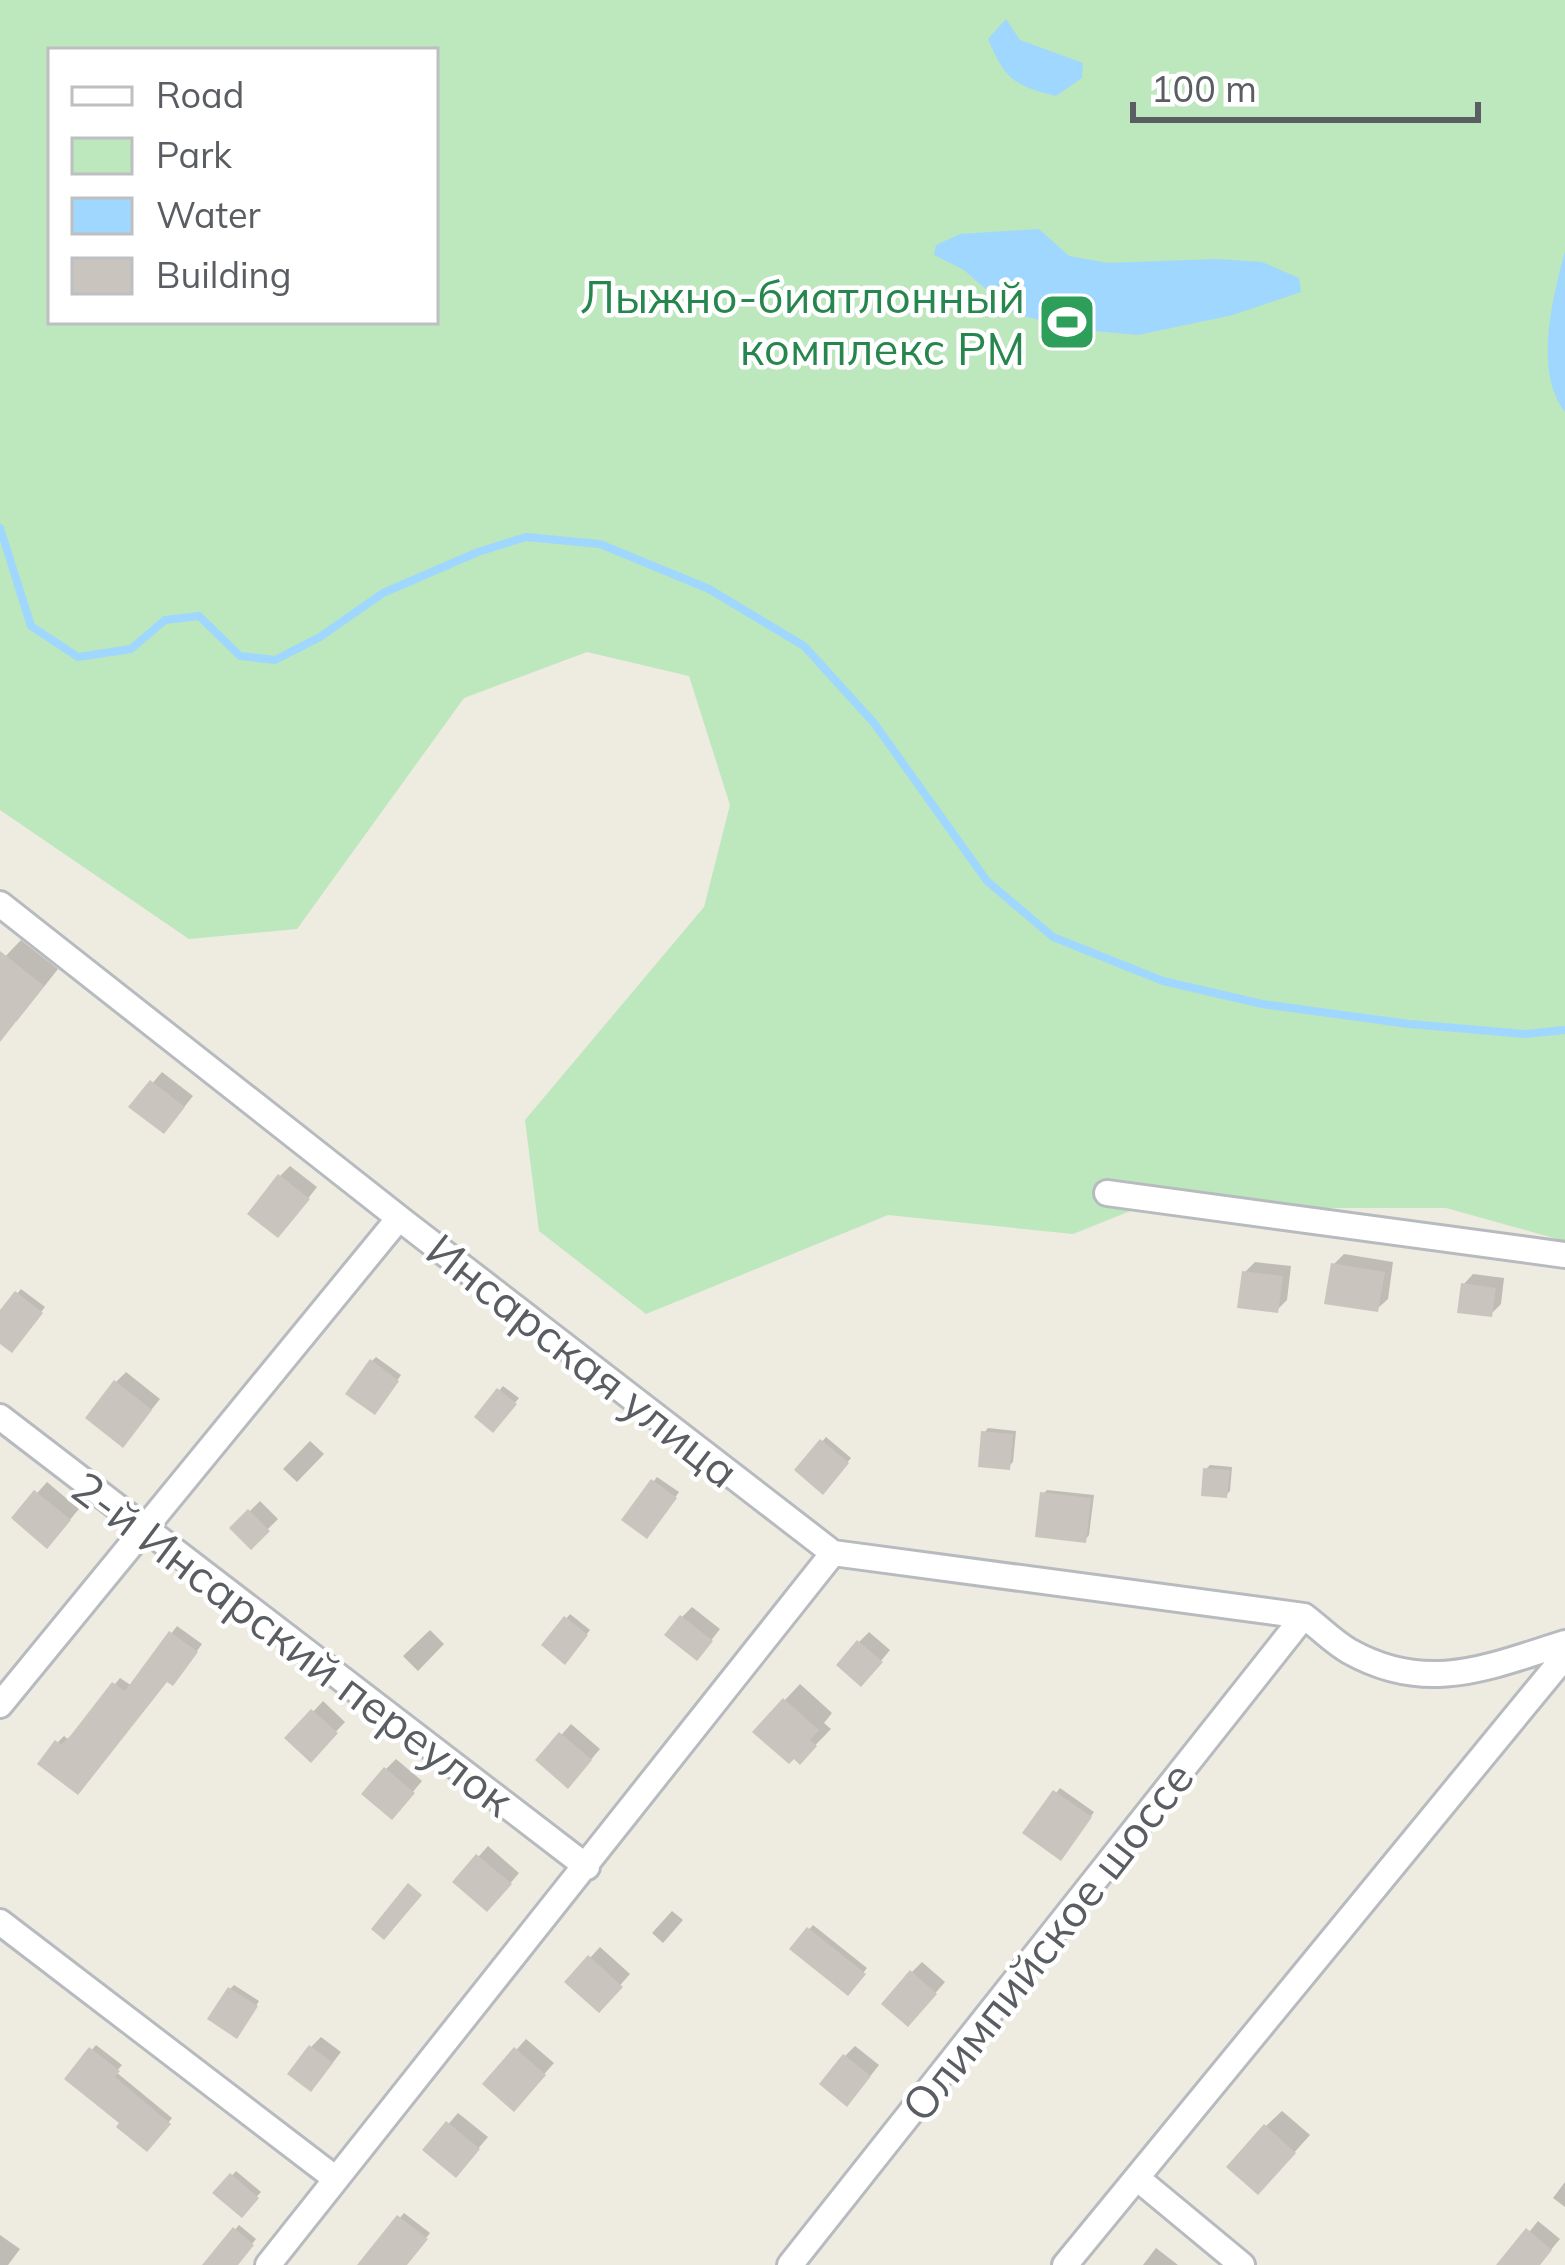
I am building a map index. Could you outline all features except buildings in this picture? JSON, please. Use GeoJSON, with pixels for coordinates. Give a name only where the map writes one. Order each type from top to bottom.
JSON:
{"type":"FeatureCollection","features":[{"type":"Feature","properties":{"kind":"street"},"geometry":{"type":"LineString","coordinates":[[0,904],[399,1218]]}},
{"type":"Feature","properties":{"kind":"street"},"geometry":{"type":"LineString","coordinates":[[1108,1193],[1565,1255]]}},
{"type":"Feature","properties":{"kind":"street","name":"Инсарская улица"},"geometry":{"type":"LineString","coordinates":[[0,1706],[399,1218],[832,1553]]}},
{"type":"Feature","properties":{"kind":"street","name":"2-й Инсарский переулок"},"geometry":{"type":"LineString","coordinates":[[0,1417],[587,1867]]}},
{"type":"Feature","properties":{"kind":"street"},"geometry":{"type":"LineString","coordinates":[[268,2265],[832,1553],[1304,1616],[1349,1651],[1409,1675],[1462,1676],[1565,1642]]}},
{"type":"Feature","properties":{"kind":"street","name":"Олимпийское шоссе"},"geometry":{"type":"LineString","coordinates":[[790,2265],[1304,1616]]}},
{"type":"Feature","properties":{"kind":"street"},"geometry":{"type":"LineString","coordinates":[[1065,2265],[1565,1656]]}},
{"type":"Feature","properties":{"kind":"street"},"geometry":{"type":"LineString","coordinates":[[0,1922],[336,2180]]}},
{"type":"Feature","properties":{"kind":"street"},"geometry":{"type":"LineString","coordinates":[[1137,2178],[1242,2265]]}},
{"type":"Feature","properties":{"kind":"green space"},"geometry":{"type":"Polygon","coordinates":[[[0,0],[1565,0],[1565,1241],[1446,1208],[1138,1208],[1073,1234],[888,1215],[646,1314],[539,1231],[525,1120],[704,907],[730,805],[689,676],[587,652],[464,698],[297,929],[189,939],[0,810],[0,0]]]}},
{"type":"Feature","properties":{"kind":"water"},"geometry":{"type":"Polygon","coordinates":[[[1006,19],[1020,40],[1083,63],[1082,78],[1056,96],[1013,79],[988,39],[1006,19]]]}},
{"type":"Feature","properties":{"kind":"water"},"geometry":{"type":"Polygon","coordinates":[[[1039,229],[1069,256],[1108,263],[1262,262],[1299,278],[1301,292],[1233,315],[1138,335],[1072,329],[1013,313],[964,270],[934,255],[936,245],[960,234],[1039,229]]]}},
{"type":"Feature","properties":{"kind":"water"},"geometry":{"type":"Polygon","coordinates":[[[1565,251],[1565,412],[1550,376],[1548,334],[1565,251]]]}},
{"type":"Feature","properties":{"kind":"waterway"},"geometry":{"type":"LineString","coordinates":[[0,528],[31,626],[78,657],[131,649],[165,620],[199,616],[240,656],[275,660],[320,637],[383,593],[478,552],[526,537],[600,544],[709,589],[804,646],[874,723],[987,881],[1053,937],[1163,981],[1262,1004],[1525,1034],[1565,1030]]}},
{"type":"Feature","properties":{"kind":"place","name":"Лыжно-биатлонный комплекс РМ"},"geometry":{"type":"Point","coordinates":[1067,322]}}]}
